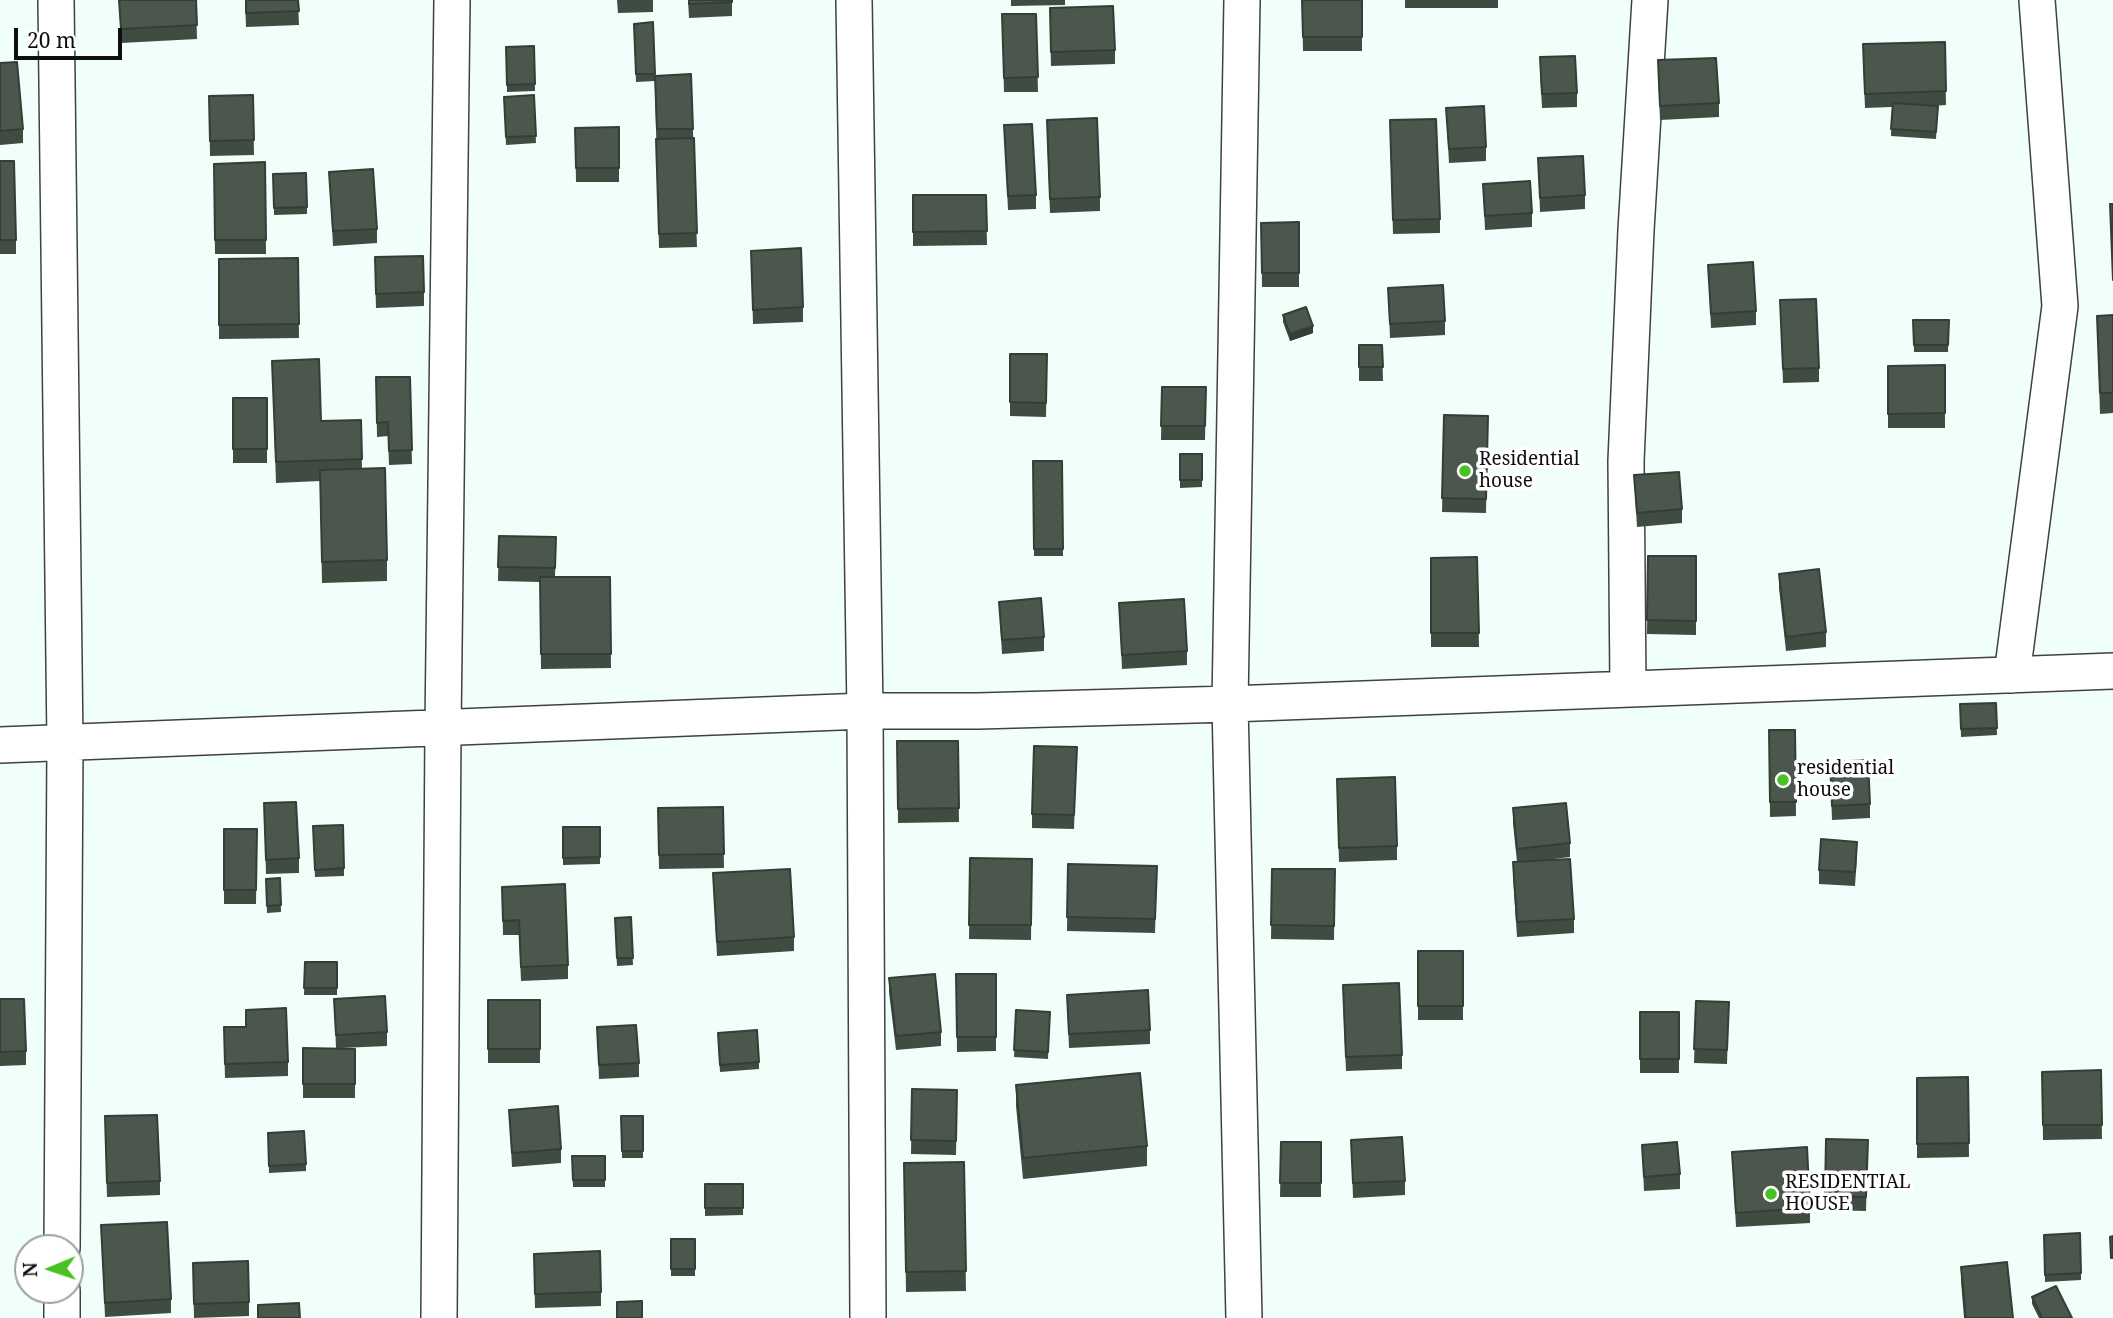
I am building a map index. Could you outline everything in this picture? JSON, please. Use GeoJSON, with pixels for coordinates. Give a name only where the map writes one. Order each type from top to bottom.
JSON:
{"type":"FeatureCollection","features":[{"type":"Feature","properties":{"kind":"street"},"geometry":{"type":"LineString","coordinates":[[56,0],[65,744],[62,1234]]}},
{"type":"Feature","properties":{"kind":"street"},"geometry":{"type":"LineString","coordinates":[[439,1318],[452,0]]}},
{"type":"Feature","properties":{"kind":"street"},"geometry":{"type":"LineString","coordinates":[[854,0],[865,711],[868,1318]]}},
{"type":"Feature","properties":{"kind":"street"},"geometry":{"type":"LineString","coordinates":[[1242,0],[1230,704],[1244,1318]]}},
{"type":"Feature","properties":{"kind":"street"},"geometry":{"type":"LineString","coordinates":[[1628,688],[1626,461],[1635,243],[1650,0]]}},
{"type":"Feature","properties":{"kind":"street"},"geometry":{"type":"LineString","coordinates":[[2012,675],[2060,306],[2037,0]]}},
{"type":"Feature","properties":{"kind":"street"},"geometry":{"type":"LineString","coordinates":[[0,745],[865,711],[978,711],[1230,704],[2113,671]]}},
{"type":"Feature","properties":{"kind":"building"},"geometry":{"type":"Polygon","coordinates":[[[119,0],[196,0],[197,25],[121,29],[119,0]]]}},
{"type":"Feature","properties":{"kind":"building"},"geometry":{"type":"Polygon","coordinates":[[[246,0],[298,0],[299,11],[246,13],[246,0]]]}},
{"type":"Feature","properties":{"kind":"building"},"geometry":{"type":"Polygon","coordinates":[[[689,0],[732,0],[732,2],[689,4],[689,0]]]}},
{"type":"Feature","properties":{"kind":"building"},"geometry":{"type":"Polygon","coordinates":[[[1302,0],[1362,0],[1362,37],[1303,37],[1302,0]]]}},
{"type":"Feature","properties":{"kind":"building"},"geometry":{"type":"Polygon","coordinates":[[[1113,6],[1115,50],[1051,52],[1050,8],[1113,6]]]}},
{"type":"Feature","properties":{"kind":"building"},"geometry":{"type":"Polygon","coordinates":[[[1002,14],[1036,14],[1038,77],[1004,78],[1002,14]]]}},
{"type":"Feature","properties":{"kind":"building"},"geometry":{"type":"Polygon","coordinates":[[[653,22],[655,74],[636,74],[634,24],[653,22]]]}},
{"type":"Feature","properties":{"kind":"building"},"geometry":{"type":"Polygon","coordinates":[[[1945,42],[1946,91],[1865,94],[1863,44],[1945,42]]]}},
{"type":"Feature","properties":{"kind":"building"},"geometry":{"type":"Polygon","coordinates":[[[534,46],[535,84],[507,85],[506,47],[534,46]]]}},
{"type":"Feature","properties":{"kind":"building"},"geometry":{"type":"Polygon","coordinates":[[[1575,56],[1577,93],[1542,94],[1540,57],[1575,56]]]}},
{"type":"Feature","properties":{"kind":"building"},"geometry":{"type":"Polygon","coordinates":[[[1716,58],[1719,103],[1660,106],[1658,60],[1716,58]]]}},
{"type":"Feature","properties":{"kind":"building"},"geometry":{"type":"Polygon","coordinates":[[[17,62],[23,129],[0,131],[0,63],[17,62]]]}},
{"type":"Feature","properties":{"kind":"building"},"geometry":{"type":"Polygon","coordinates":[[[691,74],[693,129],[657,129],[655,76],[691,74]]]}},
{"type":"Feature","properties":{"kind":"building"},"geometry":{"type":"Polygon","coordinates":[[[253,95],[254,140],[210,141],[209,96],[253,95]]]}},
{"type":"Feature","properties":{"kind":"building"},"geometry":{"type":"Polygon","coordinates":[[[534,95],[536,136],[506,137],[504,97],[534,95]]]}},
{"type":"Feature","properties":{"kind":"building"},"geometry":{"type":"Polygon","coordinates":[[[1893,103],[1938,106],[1936,132],[1891,129],[1893,103]]]}},
{"type":"Feature","properties":{"kind":"building"},"geometry":{"type":"Polygon","coordinates":[[[1484,106],[1486,147],[1449,149],[1446,108],[1484,106]]]}},
{"type":"Feature","properties":{"kind":"building"},"geometry":{"type":"Polygon","coordinates":[[[1097,118],[1100,197],[1050,199],[1047,120],[1097,118]]]}},
{"type":"Feature","properties":{"kind":"building"},"geometry":{"type":"Polygon","coordinates":[[[1436,119],[1440,219],[1393,220],[1390,120],[1436,119]]]}},
{"type":"Feature","properties":{"kind":"building"},"geometry":{"type":"Polygon","coordinates":[[[1032,124],[1036,195],[1008,196],[1004,125],[1032,124]]]}},
{"type":"Feature","properties":{"kind":"building"},"geometry":{"type":"Polygon","coordinates":[[[619,127],[619,168],[576,168],[575,128],[619,127]]]}},
{"type":"Feature","properties":{"kind":"building"},"geometry":{"type":"Polygon","coordinates":[[[694,138],[697,233],[659,234],[656,139],[694,138]]]}},
{"type":"Feature","properties":{"kind":"building"},"geometry":{"type":"Polygon","coordinates":[[[1583,156],[1585,195],[1540,198],[1538,158],[1583,156]]]}},
{"type":"Feature","properties":{"kind":"building"},"geometry":{"type":"Polygon","coordinates":[[[0,161],[14,161],[16,240],[0,240],[0,161]]]}},
{"type":"Feature","properties":{"kind":"building"},"geometry":{"type":"Polygon","coordinates":[[[265,162],[266,240],[215,240],[214,164],[265,162]]]}},
{"type":"Feature","properties":{"kind":"building"},"geometry":{"type":"Polygon","coordinates":[[[373,169],[377,229],[333,231],[329,172],[373,169]]]}},
{"type":"Feature","properties":{"kind":"building"},"geometry":{"type":"Polygon","coordinates":[[[306,173],[307,207],[274,208],[273,174],[306,173]]]}},
{"type":"Feature","properties":{"kind":"building"},"geometry":{"type":"Polygon","coordinates":[[[1530,181],[1532,213],[1485,216],[1483,184],[1530,181]]]}},
{"type":"Feature","properties":{"kind":"building"},"geometry":{"type":"Polygon","coordinates":[[[913,195],[986,195],[987,231],[913,232],[913,195]]]}},
{"type":"Feature","properties":{"kind":"building"},"geometry":{"type":"Polygon","coordinates":[[[2110,204],[2113,204],[2113,280],[2110,204]]]}},
{"type":"Feature","properties":{"kind":"building"},"geometry":{"type":"Polygon","coordinates":[[[1299,222],[1299,273],[1262,273],[1261,223],[1299,222]]]}},
{"type":"Feature","properties":{"kind":"building"},"geometry":{"type":"Polygon","coordinates":[[[801,248],[803,307],[753,310],[751,251],[801,248]]]}},
{"type":"Feature","properties":{"kind":"building"},"geometry":{"type":"Polygon","coordinates":[[[423,256],[424,292],[376,294],[375,257],[423,256]]]}},
{"type":"Feature","properties":{"kind":"building"},"geometry":{"type":"Polygon","coordinates":[[[298,258],[299,324],[219,325],[219,259],[298,258]]]}},
{"type":"Feature","properties":{"kind":"building"},"geometry":{"type":"Polygon","coordinates":[[[1753,262],[1756,311],[1711,314],[1708,265],[1753,262]]]}},
{"type":"Feature","properties":{"kind":"building"},"geometry":{"type":"Polygon","coordinates":[[[1443,285],[1445,321],[1390,324],[1388,288],[1443,285]]]}},
{"type":"Feature","properties":{"kind":"building"},"geometry":{"type":"Polygon","coordinates":[[[1816,299],[1819,368],[1783,369],[1780,300],[1816,299]]]}},
{"type":"Feature","properties":{"kind":"building"},"geometry":{"type":"Polygon","coordinates":[[[1306,307],[1313,326],[1290,334],[1283,315],[1306,307]]]}},
{"type":"Feature","properties":{"kind":"building"},"geometry":{"type":"Polygon","coordinates":[[[2113,315],[2113,393],[2100,393],[2097,316],[2113,315]]]}},
{"type":"Feature","properties":{"kind":"building"},"geometry":{"type":"Polygon","coordinates":[[[1913,320],[1949,320],[1948,345],[1914,345],[1913,320]]]}},
{"type":"Feature","properties":{"kind":"building"},"geometry":{"type":"Polygon","coordinates":[[[1359,345],[1382,345],[1383,367],[1359,367],[1359,345]]]}},
{"type":"Feature","properties":{"kind":"building"},"geometry":{"type":"Polygon","coordinates":[[[1010,354],[1047,354],[1046,403],[1010,402],[1010,354]]]}},
{"type":"Feature","properties":{"kind":"building"},"geometry":{"type":"Polygon","coordinates":[[[319,359],[321,421],[361,420],[362,459],[276,462],[272,361],[319,359]]]}},
{"type":"Feature","properties":{"kind":"building"},"geometry":{"type":"Polygon","coordinates":[[[1945,365],[1945,413],[1888,414],[1888,366],[1945,365]]]}},
{"type":"Feature","properties":{"kind":"building"},"geometry":{"type":"Polygon","coordinates":[[[376,377],[410,377],[412,450],[389,451],[388,422],[377,423],[376,377]]]}},
{"type":"Feature","properties":{"kind":"building"},"geometry":{"type":"Polygon","coordinates":[[[1162,387],[1206,387],[1205,426],[1161,426],[1162,387]]]}},
{"type":"Feature","properties":{"kind":"building"},"geometry":{"type":"Polygon","coordinates":[[[233,398],[267,398],[267,449],[233,449],[233,398]]]}},
{"type":"Feature","properties":{"kind":"building","name":"Residential house"},"geometry":{"type":"Polygon","coordinates":[[[1444,415],[1488,416],[1486,499],[1442,498],[1444,415]]]}},
{"type":"Feature","properties":{"kind":"building"},"geometry":{"type":"Polygon","coordinates":[[[1180,454],[1202,454],[1202,480],[1180,480],[1180,454]]]}},
{"type":"Feature","properties":{"kind":"building"},"geometry":{"type":"Polygon","coordinates":[[[1033,461],[1062,461],[1063,549],[1034,549],[1033,461]]]}},
{"type":"Feature","properties":{"kind":"building"},"geometry":{"type":"Polygon","coordinates":[[[385,468],[387,560],[322,562],[320,470],[385,468]]]}},
{"type":"Feature","properties":{"kind":"building"},"geometry":{"type":"Polygon","coordinates":[[[1679,472],[1682,509],[1637,513],[1634,475],[1679,472]]]}},
{"type":"Feature","properties":{"kind":"building"},"geometry":{"type":"Polygon","coordinates":[[[499,536],[556,537],[555,568],[498,567],[499,536]]]}},
{"type":"Feature","properties":{"kind":"building"},"geometry":{"type":"Polygon","coordinates":[[[1648,556],[1696,556],[1696,621],[1647,620],[1648,556]]]}},
{"type":"Feature","properties":{"kind":"building"},"geometry":{"type":"Polygon","coordinates":[[[1477,557],[1479,633],[1431,633],[1431,558],[1477,557]]]}},
{"type":"Feature","properties":{"kind":"building"},"geometry":{"type":"Polygon","coordinates":[[[1819,569],[1826,632],[1786,637],[1779,574],[1819,569]]]}},
{"type":"Feature","properties":{"kind":"building"},"geometry":{"type":"Polygon","coordinates":[[[540,577],[610,577],[611,654],[541,654],[540,577]]]}},
{"type":"Feature","properties":{"kind":"building"},"geometry":{"type":"Polygon","coordinates":[[[1041,598],[1044,637],[1002,640],[999,602],[1041,598]]]}},
{"type":"Feature","properties":{"kind":"building"},"geometry":{"type":"Polygon","coordinates":[[[1184,599],[1187,651],[1122,655],[1119,603],[1184,599]]]}},
{"type":"Feature","properties":{"kind":"building"},"geometry":{"type":"Polygon","coordinates":[[[1996,703],[1997,728],[1961,729],[1960,704],[1996,703]]]}},
{"type":"Feature","properties":{"kind":"building","name":"residential house"},"geometry":{"type":"Polygon","coordinates":[[[1769,730],[1795,730],[1796,802],[1770,802],[1769,730]]]}},
{"type":"Feature","properties":{"kind":"building"},"geometry":{"type":"Polygon","coordinates":[[[897,741],[958,741],[959,808],[898,809],[897,741]]]}},
{"type":"Feature","properties":{"kind":"building"},"geometry":{"type":"Polygon","coordinates":[[[1034,746],[1077,747],[1074,815],[1032,814],[1034,746]]]}},
{"type":"Feature","properties":{"kind":"building","name":"RESIDENTIAL HOUSE"},"geometry":{"type":"Polygon","coordinates":[[[1868,760],[1870,804],[1832,806],[1830,762],[1868,760]]]}},
{"type":"Feature","properties":{"kind":"building"},"geometry":{"type":"Polygon","coordinates":[[[1395,777],[1397,846],[1339,848],[1337,779],[1395,777]]]}},
{"type":"Feature","properties":{"kind":"building"},"geometry":{"type":"Polygon","coordinates":[[[296,802],[299,858],[266,860],[264,803],[296,802]]]}},
{"type":"Feature","properties":{"kind":"building"},"geometry":{"type":"Polygon","coordinates":[[[1566,803],[1570,843],[1517,849],[1513,808],[1566,803]]]}},
{"type":"Feature","properties":{"kind":"building"},"geometry":{"type":"Polygon","coordinates":[[[723,807],[724,854],[659,855],[658,808],[723,807]]]}},
{"type":"Feature","properties":{"kind":"building"},"geometry":{"type":"Polygon","coordinates":[[[343,825],[344,868],[315,870],[313,826],[343,825]]]}},
{"type":"Feature","properties":{"kind":"building"},"geometry":{"type":"Polygon","coordinates":[[[563,827],[600,827],[600,857],[563,858],[563,827]]]}},
{"type":"Feature","properties":{"kind":"building"},"geometry":{"type":"Polygon","coordinates":[[[224,829],[257,829],[256,890],[224,890],[224,829]]]}},
{"type":"Feature","properties":{"kind":"building"},"geometry":{"type":"Polygon","coordinates":[[[1821,839],[1857,842],[1855,872],[1819,870],[1821,839]]]}},
{"type":"Feature","properties":{"kind":"building"},"geometry":{"type":"Polygon","coordinates":[[[970,858],[1032,859],[1031,925],[969,925],[970,858]]]}},
{"type":"Feature","properties":{"kind":"building"},"geometry":{"type":"Polygon","coordinates":[[[1570,859],[1574,919],[1517,922],[1513,862],[1570,859]]]}},
{"type":"Feature","properties":{"kind":"building"},"geometry":{"type":"Polygon","coordinates":[[[1068,864],[1157,866],[1155,919],[1067,917],[1068,864]]]}},
{"type":"Feature","properties":{"kind":"building"},"geometry":{"type":"Polygon","coordinates":[[[790,869],[794,937],[717,942],[713,873],[790,869]]]}},
{"type":"Feature","properties":{"kind":"building"},"geometry":{"type":"Polygon","coordinates":[[[1272,869],[1335,869],[1334,926],[1271,925],[1272,869]]]}},
{"type":"Feature","properties":{"kind":"building"},"geometry":{"type":"Polygon","coordinates":[[[280,878],[281,905],[267,906],[266,879],[280,878]]]}},
{"type":"Feature","properties":{"kind":"building"},"geometry":{"type":"Polygon","coordinates":[[[565,884],[568,965],[521,967],[519,920],[503,921],[502,887],[565,884]]]}},
{"type":"Feature","properties":{"kind":"building"},"geometry":{"type":"Polygon","coordinates":[[[631,917],[633,958],[617,958],[615,918],[631,917]]]}},
{"type":"Feature","properties":{"kind":"building"},"geometry":{"type":"Polygon","coordinates":[[[1418,951],[1463,951],[1463,1006],[1418,1006],[1418,951]]]}},
{"type":"Feature","properties":{"kind":"building"},"geometry":{"type":"Polygon","coordinates":[[[305,962],[337,962],[337,988],[304,988],[305,962]]]}},
{"type":"Feature","properties":{"kind":"building"},"geometry":{"type":"Polygon","coordinates":[[[935,974],[941,1032],[896,1036],[889,978],[935,974]]]}},
{"type":"Feature","properties":{"kind":"building"},"geometry":{"type":"Polygon","coordinates":[[[956,974],[996,974],[996,1037],[957,1037],[956,974]]]}},
{"type":"Feature","properties":{"kind":"building"},"geometry":{"type":"Polygon","coordinates":[[[1399,983],[1402,1055],[1346,1057],[1343,985],[1399,983]]]}},
{"type":"Feature","properties":{"kind":"building"},"geometry":{"type":"Polygon","coordinates":[[[1148,990],[1150,1030],[1069,1034],[1067,995],[1148,990]]]}},
{"type":"Feature","properties":{"kind":"building"},"geometry":{"type":"Polygon","coordinates":[[[385,996],[387,1032],[336,1035],[334,999],[385,996]]]}},
{"type":"Feature","properties":{"kind":"building"},"geometry":{"type":"Polygon","coordinates":[[[0,999],[24,999],[26,1051],[0,1052],[0,999]]]}},
{"type":"Feature","properties":{"kind":"building"},"geometry":{"type":"Polygon","coordinates":[[[488,1000],[540,1000],[540,1049],[488,1049],[488,1000]]]}},
{"type":"Feature","properties":{"kind":"building"},"geometry":{"type":"Polygon","coordinates":[[[1696,1001],[1729,1002],[1727,1050],[1694,1049],[1696,1001]]]}},
{"type":"Feature","properties":{"kind":"building"},"geometry":{"type":"Polygon","coordinates":[[[286,1008],[288,1062],[225,1064],[224,1027],[246,1027],[246,1010],[286,1008]]]}},
{"type":"Feature","properties":{"kind":"building"},"geometry":{"type":"Polygon","coordinates":[[[1016,1010],[1050,1012],[1048,1052],[1014,1050],[1016,1010]]]}},
{"type":"Feature","properties":{"kind":"building"},"geometry":{"type":"Polygon","coordinates":[[[1640,1012],[1679,1012],[1679,1059],[1640,1059],[1640,1012]]]}},
{"type":"Feature","properties":{"kind":"building"},"geometry":{"type":"Polygon","coordinates":[[[636,1025],[639,1063],[599,1065],[597,1027],[636,1025]]]}},
{"type":"Feature","properties":{"kind":"building"},"geometry":{"type":"Polygon","coordinates":[[[757,1030],[759,1062],[720,1065],[718,1033],[757,1030]]]}},
{"type":"Feature","properties":{"kind":"building"},"geometry":{"type":"Polygon","coordinates":[[[303,1048],[355,1049],[355,1084],[303,1084],[303,1048]]]}},
{"type":"Feature","properties":{"kind":"building"},"geometry":{"type":"Polygon","coordinates":[[[2101,1070],[2102,1125],[2043,1125],[2042,1072],[2101,1070]]]}},
{"type":"Feature","properties":{"kind":"building"},"geometry":{"type":"Polygon","coordinates":[[[1140,1073],[1147,1146],[1023,1158],[1016,1085],[1140,1073]]]}},
{"type":"Feature","properties":{"kind":"building"},"geometry":{"type":"Polygon","coordinates":[[[1968,1077],[1969,1143],[1917,1144],[1917,1078],[1968,1077]]]}},
{"type":"Feature","properties":{"kind":"building"},"geometry":{"type":"Polygon","coordinates":[[[912,1089],[957,1090],[956,1141],[911,1140],[912,1089]]]}},
{"type":"Feature","properties":{"kind":"building"},"geometry":{"type":"Polygon","coordinates":[[[558,1106],[561,1149],[512,1153],[509,1110],[558,1106]]]}},
{"type":"Feature","properties":{"kind":"building"},"geometry":{"type":"Polygon","coordinates":[[[157,1115],[160,1181],[107,1183],[105,1116],[157,1115]]]}},
{"type":"Feature","properties":{"kind":"building"},"geometry":{"type":"Polygon","coordinates":[[[621,1116],[643,1116],[643,1151],[622,1151],[621,1116]]]}},
{"type":"Feature","properties":{"kind":"building"},"geometry":{"type":"Polygon","coordinates":[[[304,1131],[306,1164],[269,1166],[268,1133],[304,1131]]]}},
{"type":"Feature","properties":{"kind":"building"},"geometry":{"type":"Polygon","coordinates":[[[1402,1137],[1405,1181],[1353,1183],[1351,1140],[1402,1137]]]}},
{"type":"Feature","properties":{"kind":"building"},"geometry":{"type":"Polygon","coordinates":[[[1826,1139],[1868,1140],[1866,1197],[1825,1196],[1826,1139]]]}},
{"type":"Feature","properties":{"kind":"building"},"geometry":{"type":"Polygon","coordinates":[[[1281,1142],[1321,1142],[1321,1183],[1280,1183],[1281,1142]]]}},
{"type":"Feature","properties":{"kind":"building"},"geometry":{"type":"Polygon","coordinates":[[[1677,1142],[1680,1174],[1644,1177],[1642,1145],[1677,1142]]]}},
{"type":"Feature","properties":{"kind":"building","name":"RESIDENTIAL HOUSE"},"geometry":{"type":"Polygon","coordinates":[[[1807,1147],[1810,1208],[1736,1213],[1732,1152],[1807,1147]]]}},
{"type":"Feature","properties":{"kind":"building"},"geometry":{"type":"Polygon","coordinates":[[[572,1156],[605,1156],[605,1180],[573,1180],[572,1156]]]}},
{"type":"Feature","properties":{"kind":"building"},"geometry":{"type":"Polygon","coordinates":[[[964,1162],[966,1271],[906,1272],[904,1163],[964,1162]]]}},
{"type":"Feature","properties":{"kind":"building"},"geometry":{"type":"Polygon","coordinates":[[[705,1184],[743,1184],[743,1208],[705,1208],[705,1184]]]}},
{"type":"Feature","properties":{"kind":"building"},"geometry":{"type":"Polygon","coordinates":[[[167,1222],[171,1299],[105,1303],[101,1225],[167,1222]]]}},
{"type":"Feature","properties":{"kind":"building"},"geometry":{"type":"Polygon","coordinates":[[[2080,1233],[2081,1273],[2045,1275],[2044,1235],[2080,1233]]]}},
{"type":"Feature","properties":{"kind":"building"},"geometry":{"type":"Polygon","coordinates":[[[2113,1236],[2113,1258],[2111,1258],[2110,1237],[2113,1236]]]}},
{"type":"Feature","properties":{"kind":"building"},"geometry":{"type":"Polygon","coordinates":[[[671,1239],[695,1239],[695,1269],[671,1269],[671,1239]]]}},
{"type":"Feature","properties":{"kind":"building"},"geometry":{"type":"Polygon","coordinates":[[[600,1251],[601,1292],[535,1294],[534,1254],[600,1251]]]}},
{"type":"Feature","properties":{"kind":"building"},"geometry":{"type":"Polygon","coordinates":[[[248,1261],[249,1302],[194,1304],[193,1263],[248,1261]]]}},
{"type":"Feature","properties":{"kind":"building"},"geometry":{"type":"Polygon","coordinates":[[[2007,1262],[2013,1318],[1966,1318],[1961,1267],[2007,1262]]]}},
{"type":"Feature","properties":{"kind":"building"},"geometry":{"type":"Polygon","coordinates":[[[2056,1286],[2072,1318],[2042,1318],[2032,1297],[2056,1286]]]}},
{"type":"Feature","properties":{"kind":"building"},"geometry":{"type":"Polygon","coordinates":[[[642,1301],[642,1318],[617,1318],[617,1302],[642,1301]]]}},
{"type":"Feature","properties":{"kind":"building"},"geometry":{"type":"Polygon","coordinates":[[[299,1303],[300,1318],[258,1318],[258,1305],[299,1303]]]}},
{"type":"Feature","properties":{"kind":"place","name":"Residential house"},"geometry":{"type":"Point","coordinates":[1465,471]}},
{"type":"Feature","properties":{"kind":"place","name":"residential house"},"geometry":{"type":"Point","coordinates":[1783,780]}},
{"type":"Feature","properties":{"kind":"place","name":"RESIDENTIAL HOUSE"},"geometry":{"type":"Point","coordinates":[1771,1194]}}]}
